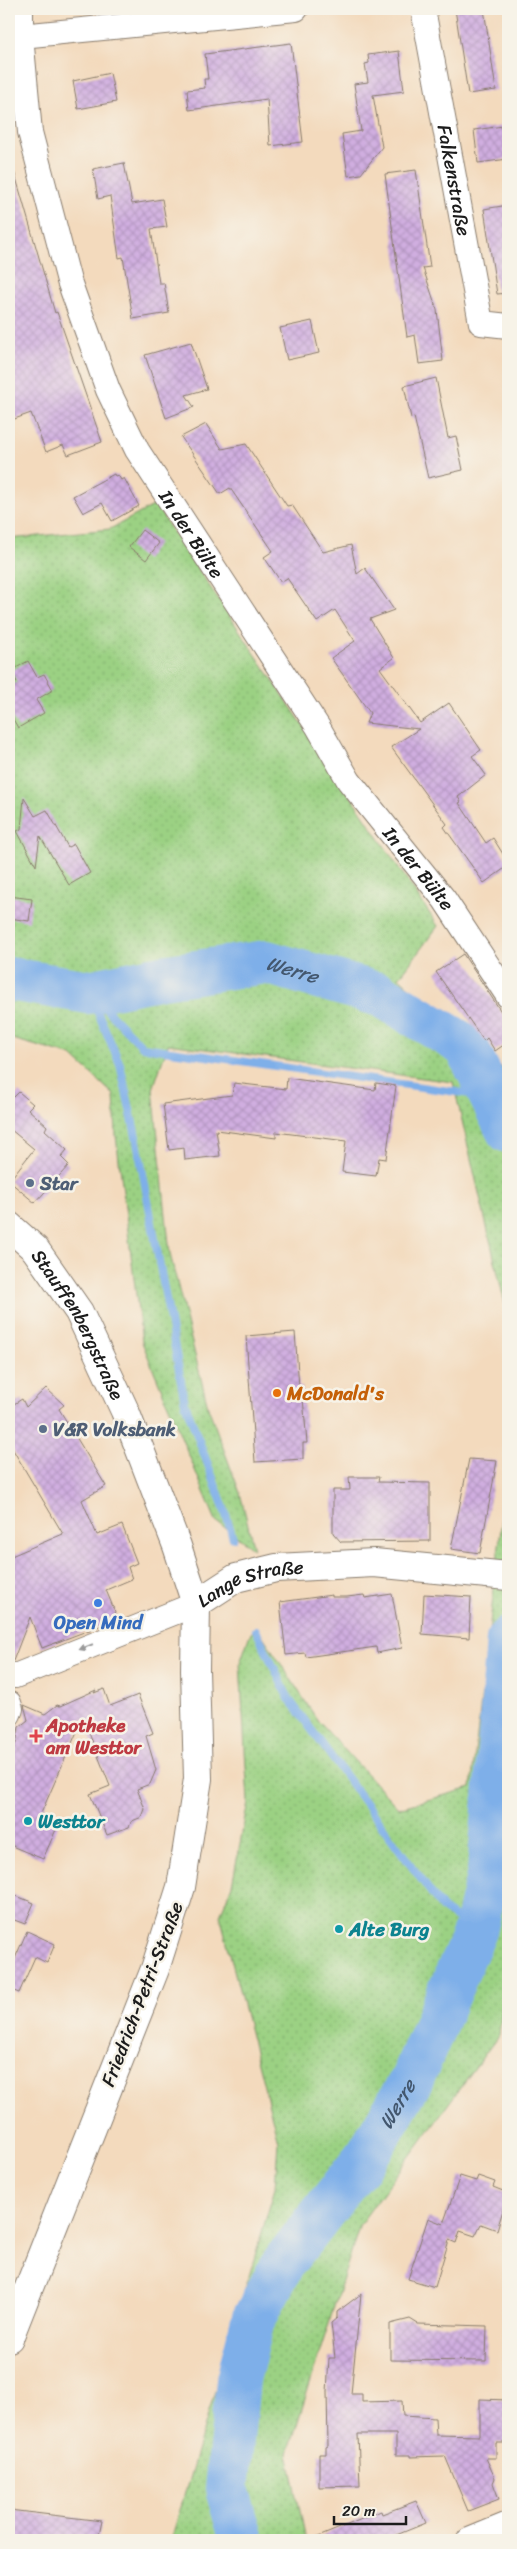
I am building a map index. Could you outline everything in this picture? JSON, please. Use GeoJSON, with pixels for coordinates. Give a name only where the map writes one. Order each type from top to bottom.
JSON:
{"type":"FeatureCollection","features":[{"type":"Feature","properties":{"kind":"main road","name":"Stauffenbergstraße"},"geometry":{"type":"LineString","coordinates":[[9,1226],[34,1249],[79,1312],[124,1411],[177,1546],[196,1604]]}},
{"type":"Feature","properties":{"kind":"main road","name":"Lange Straße"},"geometry":{"type":"LineString","coordinates":[[196,1604],[244,1576],[276,1568],[374,1563],[508,1576]]}},
{"type":"Feature","properties":{"kind":"main road","name":"Friedrich-Petri-Straße"},"geometry":{"type":"LineString","coordinates":[[9,2338],[155,1969],[182,1887],[198,1779],[195,1670],[196,1604]]}},
{"type":"Feature","properties":{"kind":"street","name":"In der Bülte"},"geometry":{"type":"LineString","coordinates":[[21,9],[20,36],[30,132],[69,281],[108,390],[137,450],[318,727],[349,780],[444,899],[508,996]]}},
{"type":"Feature","properties":{"kind":"street"},"geometry":{"type":"LineString","coordinates":[[20,36],[296,9]]}},
{"type":"Feature","properties":{"kind":"street","name":"Falkenstraße"},"geometry":{"type":"LineString","coordinates":[[423,9],[481,323],[508,326]]}},
{"type":"Feature","properties":{"kind":"street","name":"Lange Straße"},"geometry":{"type":"LineString","coordinates":[[11,1681],[196,1604]]}},
{"type":"Feature","properties":{"kind":"street"},"geometry":{"type":"LineString","coordinates":[[9,1704],[11,1708],[9,1714]]}},
{"type":"Feature","properties":{"kind":"street"},"geometry":{"type":"LineString","coordinates":[[468,2540],[508,2524]]}},
{"type":"Feature","properties":{"kind":"green space"},"geometry":{"type":"Polygon","coordinates":[[[155,505],[438,926],[399,978],[508,1073],[508,1317],[453,1082],[168,1044],[153,1089],[170,1254],[208,1407],[240,1493],[254,1549],[216,1521],[142,1342],[116,1136],[114,1095],[72,1056],[9,1038],[9,539],[110,529],[155,505]]]}},
{"type":"Feature","properties":{"kind":"green space"},"geometry":{"type":"Polygon","coordinates":[[[508,1467],[508,1952],[499,2035],[360,2224],[288,2453],[306,2540],[171,2540],[275,2188],[278,2141],[220,1915],[232,1885],[248,1802],[240,1663],[250,1634],[257,1627],[318,1721],[398,1808],[471,1788],[508,1467]]]}},
{"type":"Feature","properties":{"kind":"building"},"geometry":{"type":"Polygon","coordinates":[[[455,9],[484,9],[496,90],[468,94],[455,9]]]}},
{"type":"Feature","properties":{"kind":"building"},"geometry":{"type":"Polygon","coordinates":[[[291,43],[303,142],[270,146],[267,99],[189,110],[187,90],[205,88],[204,79],[208,79],[205,54],[291,43]]]}},
{"type":"Feature","properties":{"kind":"building"},"geometry":{"type":"Polygon","coordinates":[[[399,51],[404,91],[373,95],[382,147],[361,174],[348,176],[342,134],[361,131],[354,84],[368,82],[365,64],[369,63],[368,55],[399,51]]]}},
{"type":"Feature","properties":{"kind":"building"},"geometry":{"type":"Polygon","coordinates":[[[110,73],[116,102],[78,109],[73,81],[110,73]]]}},
{"type":"Feature","properties":{"kind":"building"},"geometry":{"type":"Polygon","coordinates":[[[503,126],[505,139],[508,138],[508,159],[478,163],[474,130],[503,126]]]}},
{"type":"Feature","properties":{"kind":"building"},"geometry":{"type":"Polygon","coordinates":[[[124,163],[132,204],[162,199],[167,227],[151,229],[159,283],[164,283],[169,313],[133,319],[123,257],[119,258],[110,196],[98,199],[93,169],[124,163]]]}},
{"type":"Feature","properties":{"kind":"building"},"geometry":{"type":"Polygon","coordinates":[[[416,170],[430,267],[423,268],[437,310],[443,361],[419,364],[415,335],[407,337],[385,174],[416,170]]]}},
{"type":"Feature","properties":{"kind":"building"},"geometry":{"type":"Polygon","coordinates":[[[14,171],[55,313],[57,312],[102,442],[68,455],[63,445],[46,452],[31,413],[9,421],[9,172],[14,171]]]}},
{"type":"Feature","properties":{"kind":"building"},"geometry":{"type":"Polygon","coordinates":[[[508,205],[508,293],[497,294],[484,209],[508,205]]]}},
{"type":"Feature","properties":{"kind":"building"},"geometry":{"type":"Polygon","coordinates":[[[312,321],[319,353],[287,360],[280,328],[312,321]]]}},
{"type":"Feature","properties":{"kind":"building"},"geometry":{"type":"Polygon","coordinates":[[[191,342],[207,389],[186,395],[194,407],[166,418],[145,355],[191,342]]]}},
{"type":"Feature","properties":{"kind":"building"},"geometry":{"type":"Polygon","coordinates":[[[436,378],[448,438],[456,436],[463,470],[428,478],[414,417],[411,418],[404,386],[436,378]]]}},
{"type":"Feature","properties":{"kind":"building"},"geometry":{"type":"Polygon","coordinates":[[[206,424],[222,449],[246,444],[287,506],[292,505],[323,552],[351,545],[357,574],[365,568],[394,610],[370,619],[394,658],[380,668],[420,723],[449,703],[481,750],[472,756],[486,775],[458,797],[461,802],[459,803],[486,843],[493,838],[508,862],[508,866],[484,883],[444,827],[447,824],[391,747],[419,729],[366,723],[370,713],[331,658],[355,641],[335,610],[317,622],[287,578],[281,582],[264,557],[273,551],[230,488],[220,494],[181,437],[206,424]]]}},
{"type":"Feature","properties":{"kind":"building"},"geometry":{"type":"Polygon","coordinates":[[[114,474],[115,476],[118,475],[121,480],[124,478],[139,506],[112,521],[102,503],[83,513],[73,496],[114,474]]]}},
{"type":"Feature","properties":{"kind":"building"},"geometry":{"type":"Polygon","coordinates":[[[142,530],[159,543],[146,560],[129,547],[142,530]]]}},
{"type":"Feature","properties":{"kind":"building"},"geometry":{"type":"Polygon","coordinates":[[[28,661],[37,677],[44,674],[53,690],[36,700],[44,713],[18,728],[9,712],[9,687],[17,682],[11,671],[28,661]]]}},
{"type":"Feature","properties":{"kind":"building"},"geometry":{"type":"Polygon","coordinates":[[[24,798],[35,816],[47,810],[68,847],[74,844],[90,873],[69,885],[40,836],[36,866],[17,831],[21,829],[24,798]]]}},
{"type":"Feature","properties":{"kind":"building"},"geometry":{"type":"Polygon","coordinates":[[[9,896],[32,899],[29,921],[9,918],[9,896]]]}},
{"type":"Feature","properties":{"kind":"building"},"geometry":{"type":"Polygon","coordinates":[[[463,954],[508,1022],[508,1042],[495,1051],[487,1038],[484,1041],[436,972],[463,954]]]}},
{"type":"Feature","properties":{"kind":"building"},"geometry":{"type":"Polygon","coordinates":[[[287,1078],[375,1090],[376,1083],[396,1086],[386,1159],[379,1158],[376,1176],[342,1172],[346,1141],[276,1132],[276,1138],[216,1130],[220,1156],[185,1160],[184,1148],[169,1150],[163,1104],[232,1095],[234,1083],[286,1089],[287,1078]]]}},
{"type":"Feature","properties":{"kind":"building"},"geometry":{"type":"Polygon","coordinates":[[[19,1092],[33,1104],[28,1109],[47,1126],[45,1130],[67,1150],[61,1157],[69,1165],[35,1203],[9,1181],[34,1149],[10,1129],[9,1131],[9,1093],[14,1097],[19,1092]]]}},
{"type":"Feature","properties":{"kind":"building","name":"McDonald's"},"geometry":{"type":"Polygon","coordinates":[[[295,1332],[299,1387],[302,1387],[307,1443],[303,1443],[303,1459],[255,1462],[246,1336],[295,1332]]]}},
{"type":"Feature","properties":{"kind":"building"},"geometry":{"type":"Polygon","coordinates":[[[46,1388],[64,1405],[59,1409],[106,1486],[82,1500],[97,1535],[122,1525],[137,1563],[128,1567],[132,1579],[106,1590],[118,1619],[42,1648],[30,1617],[13,1661],[9,1661],[9,1557],[63,1534],[9,1443],[9,1407],[22,1399],[26,1407],[46,1388]]]}},
{"type":"Feature","properties":{"kind":"building"},"geometry":{"type":"Polygon","coordinates":[[[469,1459],[497,1461],[480,1553],[451,1549],[469,1459]]]}},
{"type":"Feature","properties":{"kind":"building"},"geometry":{"type":"Polygon","coordinates":[[[349,1477],[379,1477],[378,1482],[430,1483],[430,1541],[341,1542],[333,1533],[333,1490],[350,1490],[349,1477]]]}},
{"type":"Feature","properties":{"kind":"building"},"geometry":{"type":"Polygon","coordinates":[[[392,1594],[402,1648],[377,1653],[376,1647],[306,1657],[305,1653],[286,1655],[280,1602],[332,1595],[332,1597],[347,1597],[364,1595],[365,1598],[392,1594]]]}},
{"type":"Feature","properties":{"kind":"building"},"geometry":{"type":"Polygon","coordinates":[[[424,1594],[471,1597],[469,1638],[422,1634],[424,1594]]]}},
{"type":"Feature","properties":{"kind":"building"},"geometry":{"type":"Polygon","coordinates":[[[104,1689],[110,1706],[138,1695],[153,1733],[146,1736],[156,1770],[150,1784],[137,1789],[145,1809],[142,1817],[132,1821],[129,1827],[107,1835],[90,1794],[110,1786],[83,1718],[39,1818],[58,1825],[43,1859],[14,1847],[9,1841],[9,1758],[16,1743],[19,1727],[28,1720],[24,1705],[45,1714],[57,1705],[60,1706],[96,1690],[94,1693],[104,1689]]]}},
{"type":"Feature","properties":{"kind":"building"},"geometry":{"type":"Polygon","coordinates":[[[9,1893],[34,1903],[25,1924],[9,1918],[9,1893]]]}},
{"type":"Feature","properties":{"kind":"building"},"geometry":{"type":"Polygon","coordinates":[[[27,1931],[55,1944],[47,1963],[35,1957],[19,1993],[9,1989],[9,1972],[27,1931]]]}},
{"type":"Feature","properties":{"kind":"building"},"geometry":{"type":"Polygon","coordinates":[[[460,2176],[476,2181],[478,2176],[495,2182],[493,2187],[508,2193],[497,2230],[481,2224],[475,2236],[460,2231],[456,2243],[449,2240],[435,2287],[408,2279],[428,2218],[443,2224],[460,2176]]]}},
{"type":"Feature","properties":{"kind":"building"},"geometry":{"type":"Polygon","coordinates":[[[361,2294],[351,2394],[362,2394],[362,2402],[402,2401],[403,2416],[435,2418],[436,2435],[480,2436],[480,2399],[508,2400],[508,2443],[496,2443],[496,2458],[486,2458],[495,2478],[493,2483],[499,2499],[468,2511],[445,2456],[410,2457],[410,2455],[396,2455],[396,2434],[358,2434],[360,2486],[319,2487],[319,2454],[326,2454],[326,2447],[328,2446],[327,2392],[329,2358],[335,2358],[331,2323],[337,2318],[337,2312],[361,2294]]]}},
{"type":"Feature","properties":{"kind":"building"},"geometry":{"type":"Polygon","coordinates":[[[410,2319],[418,2324],[487,2326],[486,2361],[390,2360],[390,2324],[410,2319]]]}},
{"type":"Feature","properties":{"kind":"building"},"geometry":{"type":"Polygon","coordinates":[[[416,2501],[426,2523],[384,2540],[311,2540],[381,2511],[382,2514],[416,2501]]]}},
{"type":"Feature","properties":{"kind":"building"},"geometry":{"type":"Polygon","coordinates":[[[9,2510],[102,2521],[98,2540],[9,2540],[9,2510]]]}},
{"type":"Feature","properties":{"kind":"waterway","name":"Werre"},"geometry":{"type":"LineString","coordinates":[[9,979],[89,992],[162,977],[266,962],[381,995],[466,1046],[508,1131]]}},
{"type":"Feature","properties":{"kind":"waterway"},"geometry":{"type":"LineString","coordinates":[[89,992],[120,1064],[137,1141],[185,1403],[223,1505],[233,1538]]}},
{"type":"Feature","properties":{"kind":"waterway"},"geometry":{"type":"LineString","coordinates":[[92,995],[143,1047],[491,1097]]}},
{"type":"Feature","properties":{"kind":"waterway"},"geometry":{"type":"LineString","coordinates":[[256,1630],[289,1699],[443,1909],[475,1931]]}},
{"type":"Feature","properties":{"kind":"waterway","name":"Werre"},"geometry":{"type":"LineString","coordinates":[[242,2540],[227,2489],[238,2380],[253,2320],[283,2263],[366,2157],[412,2079],[475,1931],[489,1872],[508,1639]]}},
{"type":"Feature","properties":{"kind":"place","name":"Star"},"geometry":{"type":"Point","coordinates":[30,1183]}},
{"type":"Feature","properties":{"kind":"place","name":"McDonald's"},"geometry":{"type":"Point","coordinates":[277,1393]}},
{"type":"Feature","properties":{"kind":"place","name":"V&R Volksbank"},"geometry":{"type":"Point","coordinates":[43,1429]}},
{"type":"Feature","properties":{"kind":"place","name":"Open Mind"},"geometry":{"type":"Point","coordinates":[98,1603]}},
{"type":"Feature","properties":{"kind":"place","name":"Apotheke am Westtor"},"geometry":{"type":"Point","coordinates":[36,1736]}},
{"type":"Feature","properties":{"kind":"place","name":"Westtor"},"geometry":{"type":"Point","coordinates":[28,1821]}},
{"type":"Feature","properties":{"kind":"place","name":"Alte Burg"},"geometry":{"type":"Point","coordinates":[339,1929]}}]}
